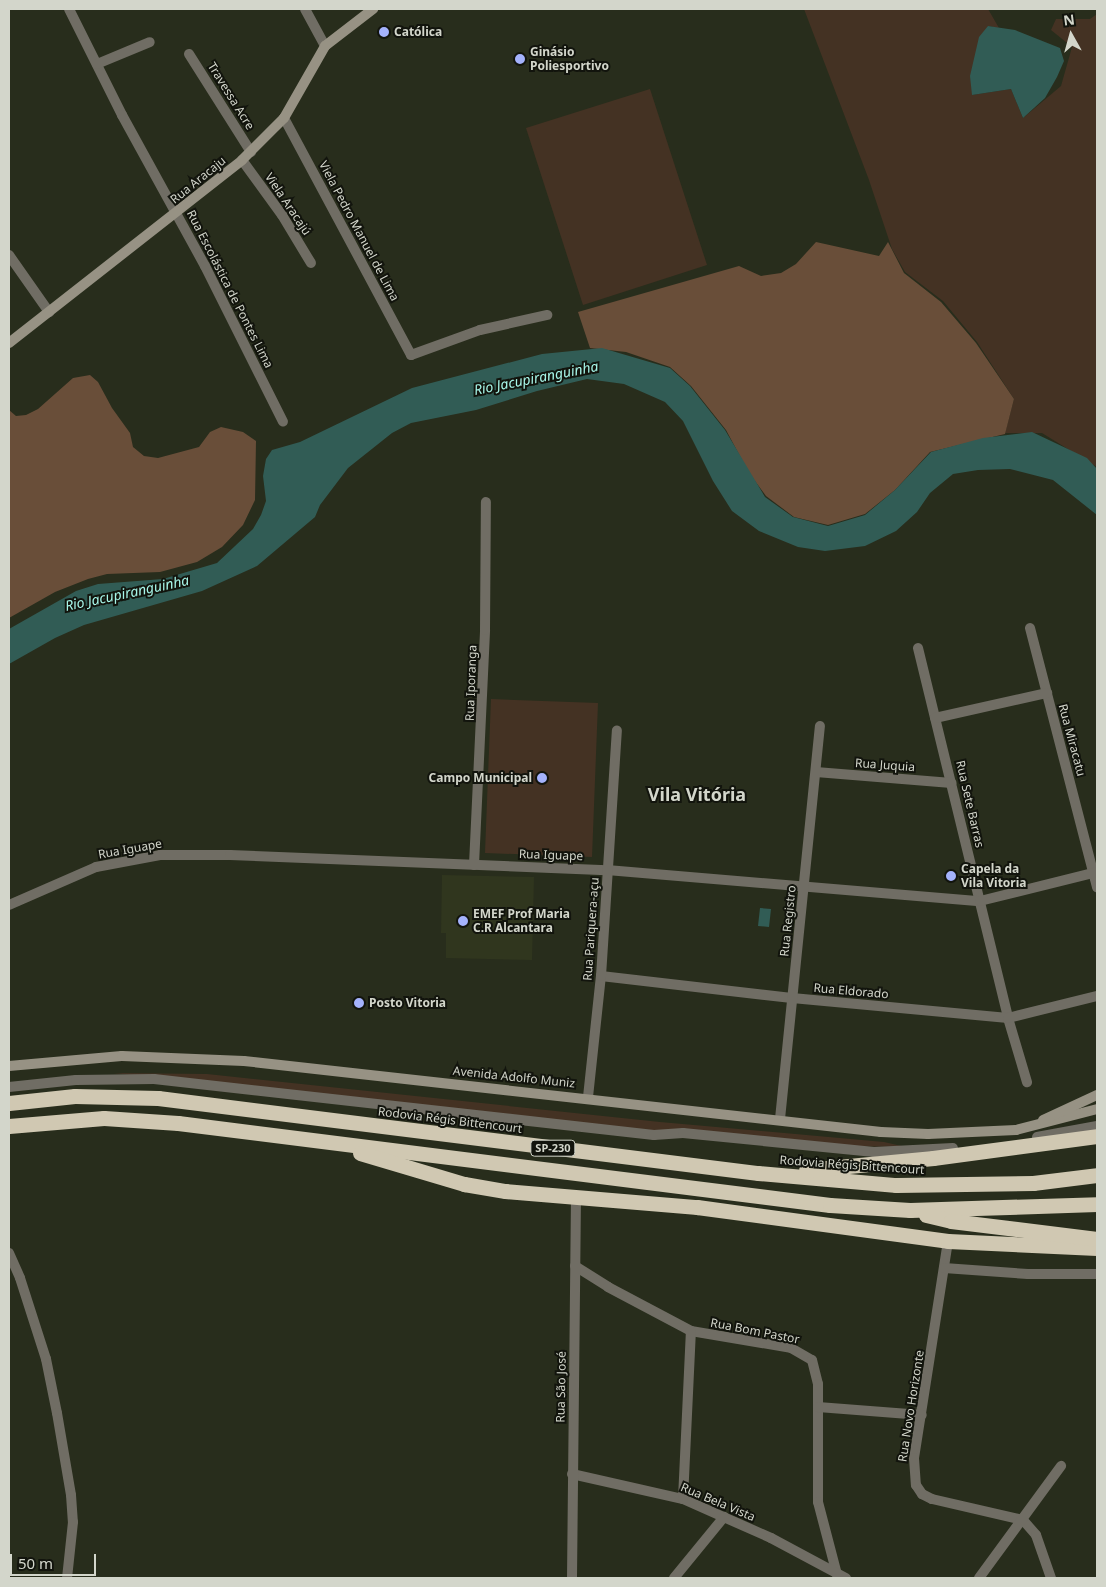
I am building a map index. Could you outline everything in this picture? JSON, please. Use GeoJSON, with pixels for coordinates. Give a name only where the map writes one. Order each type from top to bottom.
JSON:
{"type":"FeatureCollection","features":[{"type":"Feature","properties":{"kind":"highway","name":"Rodovia Régis Bittencourt"},"geometry":{"type":"LineString","coordinates":[[9,1103],[75,1096],[158,1098],[758,1173],[896,1185],[961,1186],[1033,1183],[1097,1175]]}},
{"type":"Feature","properties":{"kind":"highway","name":"SP-230"},"geometry":{"type":"LineString","coordinates":[[9,1126],[104,1118],[178,1123],[830,1205],[910,1210],[1097,1204]]}},
{"type":"Feature","properties":{"kind":"highway"},"geometry":{"type":"LineString","coordinates":[[758,1173],[855,1166],[1097,1136]]}},
{"type":"Feature","properties":{"kind":"highway"},"geometry":{"type":"LineString","coordinates":[[316,1140],[464,1184],[505,1191],[698,1207],[948,1241],[1097,1248]]}},
{"type":"Feature","properties":{"kind":"highway"},"geometry":{"type":"LineString","coordinates":[[910,1210],[951,1221],[1097,1239]]}},
{"type":"Feature","properties":{"kind":"street","name":"Rua Escolástica de Pontes Lima"},"geometry":{"type":"LineString","coordinates":[[70,9],[283,422]]}},
{"type":"Feature","properties":{"kind":"street"},"geometry":{"type":"LineString","coordinates":[[305,9],[325,46]]}},
{"type":"Feature","properties":{"kind":"street","name":"Rua Aracaju"},"geometry":{"type":"LineString","coordinates":[[9,343],[177,214],[251,152],[284,118],[325,46],[373,9]]}},
{"type":"Feature","properties":{"kind":"street"},"geometry":{"type":"LineString","coordinates":[[97,64],[150,42]]}},
{"type":"Feature","properties":{"kind":"street","name":"Travessa Acre"},"geometry":{"type":"LineString","coordinates":[[189,54],[251,152]]}},
{"type":"Feature","properties":{"kind":"street","name":"Viela Pedro Manuel de Lima"},"geometry":{"type":"LineString","coordinates":[[284,118],[411,355],[472,332],[547,316]]}},
{"type":"Feature","properties":{"kind":"street","name":"Viela Aracajú"},"geometry":{"type":"LineString","coordinates":[[242,160],[282,215],[311,263]]}},
{"type":"Feature","properties":{"kind":"street"},"geometry":{"type":"LineString","coordinates":[[9,255],[49,312]]}},
{"type":"Feature","properties":{"kind":"street","name":"Rua Iporanga"},"geometry":{"type":"LineString","coordinates":[[474,865],[486,630],[486,502]]}},
{"type":"Feature","properties":{"kind":"street","name":"Rua Miracatu"},"geometry":{"type":"LineString","coordinates":[[1030,628],[1095,872],[1097,887]]}},
{"type":"Feature","properties":{"kind":"street","name":"Rua Sete Barras"},"geometry":{"type":"LineString","coordinates":[[918,648],[1008,1018],[1027,1082]]}},
{"type":"Feature","properties":{"kind":"street"},"geometry":{"type":"LineString","coordinates":[[935,718],[1047,693]]}},
{"type":"Feature","properties":{"kind":"street","name":"Rua Registro"},"geometry":{"type":"LineString","coordinates":[[780,1119],[820,726]]}},
{"type":"Feature","properties":{"kind":"street","name":"Rua Pariquera-açu"},"geometry":{"type":"LineString","coordinates":[[588,1097],[601,976],[617,731]]}},
{"type":"Feature","properties":{"kind":"street","name":"Rua Juquia"},"geometry":{"type":"LineString","coordinates":[[816,772],[952,783]]}},
{"type":"Feature","properties":{"kind":"street","name":"Rua Iguape"},"geometry":{"type":"LineString","coordinates":[[9,905],[96,867],[160,855],[230,855],[607,870],[980,901],[1095,872]]}},
{"type":"Feature","properties":{"kind":"street","name":"Rua Eldorado"},"geometry":{"type":"LineString","coordinates":[[601,976],[792,998],[1008,1018],[1097,996]]}},
{"type":"Feature","properties":{"kind":"street","name":"Avenida Adolfo Muniz"},"geometry":{"type":"LineString","coordinates":[[9,1066],[73,1058],[178,1058],[244,1061],[588,1097],[909,1134],[968,1134],[1016,1130],[1097,1109]]}},
{"type":"Feature","properties":{"kind":"street"},"geometry":{"type":"LineString","coordinates":[[9,1087],[76,1080],[154,1079],[654,1135],[683,1133],[874,1152],[951,1149],[1097,1126]]}},
{"type":"Feature","properties":{"kind":"street","name":"Avenida Adolfo Muniz"},"geometry":{"type":"LineString","coordinates":[[1016,1130],[1097,1095]]}},
{"type":"Feature","properties":{"kind":"street"},"geometry":{"type":"LineString","coordinates":[[1080,1129],[1097,1120]]}},
{"type":"Feature","properties":{"kind":"street","name":"Rua São José"},"geometry":{"type":"LineString","coordinates":[[572,1578],[576,1197]]}},
{"type":"Feature","properties":{"kind":"street","name":"Rua Novo Horizonte"},"geometry":{"type":"LineString","coordinates":[[948,1241],[913,1474],[922,1494],[1023,1520]]}},
{"type":"Feature","properties":{"kind":"street"},"geometry":{"type":"LineString","coordinates":[[9,1253],[43,1349],[57,1413],[72,1504],[67,1578]]}},
{"type":"Feature","properties":{"kind":"street","name":"Rua Bom Pastor"},"geometry":{"type":"LineString","coordinates":[[575,1266],[608,1287],[691,1331],[791,1348],[805,1354],[817,1370],[818,1502],[838,1577]]}},
{"type":"Feature","properties":{"kind":"street"},"geometry":{"type":"LineString","coordinates":[[944,1268],[1028,1274],[1097,1274]]}},
{"type":"Feature","properties":{"kind":"street"},"geometry":{"type":"LineString","coordinates":[[683,1499],[691,1331]]}},
{"type":"Feature","properties":{"kind":"street"},"geometry":{"type":"LineString","coordinates":[[818,1407],[922,1415]]}},
{"type":"Feature","properties":{"kind":"street"},"geometry":{"type":"LineString","coordinates":[[979,1578],[1061,1466]]}},
{"type":"Feature","properties":{"kind":"street","name":"Rua Bela Vista"},"geometry":{"type":"LineString","coordinates":[[572,1474],[683,1499],[724,1517],[838,1577]]}},
{"type":"Feature","properties":{"kind":"street"},"geometry":{"type":"LineString","coordinates":[[674,1578],[724,1517]]}},
{"type":"Feature","properties":{"kind":"street"},"geometry":{"type":"LineString","coordinates":[[1023,1520],[1040,1542],[1051,1578]]}},
{"type":"Feature","properties":{"kind":"shaded area"},"geometry":{"type":"Polygon","coordinates":[[[804,9],[988,9],[999,28],[988,26],[972,95],[1011,89],[1023,118],[1061,86],[1072,47],[1051,30],[1056,19],[1090,19],[1097,14],[1097,467],[1042,433],[1005,433],[1014,399],[977,342],[943,301],[905,272],[892,249],[869,180],[804,9]]]}},
{"type":"Feature","properties":{"kind":"shaded area"},"geometry":{"type":"Polygon","coordinates":[[[650,89],[707,265],[583,305],[526,128],[650,89]]]}},
{"type":"Feature","properties":{"kind":"shaded area"},"geometry":{"type":"Polygon","coordinates":[[[816,242],[879,256],[888,242],[904,273],[941,302],[976,343],[1014,399],[1005,434],[930,452],[895,490],[865,514],[828,525],[794,517],[766,496],[749,473],[726,430],[691,386],[670,367],[626,352],[590,348],[578,312],[739,266],[761,276],[781,273],[796,264],[816,242]]]}},
{"type":"Feature","properties":{"kind":"shaded area"},"geometry":{"type":"Polygon","coordinates":[[[90,375],[98,382],[112,408],[130,433],[133,447],[144,456],[158,458],[199,447],[210,432],[221,427],[243,432],[256,441],[255,500],[243,525],[222,547],[197,562],[160,572],[107,574],[88,579],[55,592],[9,618],[9,410],[16,416],[26,415],[38,409],[73,378],[90,375]]]}},
{"type":"Feature","properties":{"kind":"shaded area","name":"Campo Municipal"},"geometry":{"type":"Polygon","coordinates":[[[491,699],[598,703],[592,857],[485,853],[491,699]]]}},
{"type":"Feature","properties":{"kind":"shaded area"},"geometry":{"type":"Polygon","coordinates":[[[442,875],[534,877],[532,960],[446,958],[446,933],[441,933],[442,875]]]}},
{"type":"Feature","properties":{"kind":"shaded area"},"geometry":{"type":"Polygon","coordinates":[[[114,1073],[207,1074],[660,1122],[884,1142],[906,1147],[842,1146],[649,1130],[114,1073]]]}},
{"type":"Feature","properties":{"kind":"water"},"geometry":{"type":"Polygon","coordinates":[[[988,26],[1015,30],[1060,48],[1064,61],[1057,77],[1045,98],[1023,118],[1011,89],[972,95],[970,76],[979,37],[988,26]]]}},
{"type":"Feature","properties":{"kind":"water","name":"Rio Jacupiranguinha"},"geometry":{"type":"Polygon","coordinates":[[[602,348],[670,368],[690,386],[725,430],[765,497],[793,517],[828,526],[865,515],[895,490],[931,452],[983,438],[1032,432],[1087,458],[1097,469],[1097,515],[1053,480],[1010,469],[978,470],[953,474],[930,493],[917,512],[896,531],[865,546],[825,551],[798,547],[759,531],[732,511],[713,481],[683,421],[665,402],[624,384],[587,379],[537,391],[476,410],[411,423],[392,433],[348,468],[320,505],[315,517],[257,566],[202,591],[84,625],[55,638],[9,664],[9,629],[76,591],[98,584],[163,579],[217,563],[253,529],[261,515],[266,501],[263,476],[266,459],[272,450],[300,442],[412,388],[542,354],[602,348]]]}},
{"type":"Feature","properties":{"kind":"water"},"geometry":{"type":"Polygon","coordinates":[[[760,908],[771,909],[769,927],[758,926],[760,908]]]}},
{"type":"Feature","properties":{"kind":"place","name":"Católica"},"geometry":{"type":"Point","coordinates":[384,32]}},
{"type":"Feature","properties":{"kind":"place","name":"Ginásio Poliesportivo"},"geometry":{"type":"Point","coordinates":[520,59]}},
{"type":"Feature","properties":{"kind":"place","name":"Campo Municipal"},"geometry":{"type":"Point","coordinates":[542,778]}},
{"type":"Feature","properties":{"kind":"place","name":"Capela da Vila Vitoria"},"geometry":{"type":"Point","coordinates":[951,876]}},
{"type":"Feature","properties":{"kind":"place","name":"EMEF Prof Maria C.R Alcantara"},"geometry":{"type":"Point","coordinates":[463,921]}},
{"type":"Feature","properties":{"kind":"place","name":"Posto Vitoria"},"geometry":{"type":"Point","coordinates":[359,1003]}},
{"type":"Feature","properties":{"kind":"district","name":"Vila Vitória"},"geometry":{"type":"Point","coordinates":[697,794]}}]}
